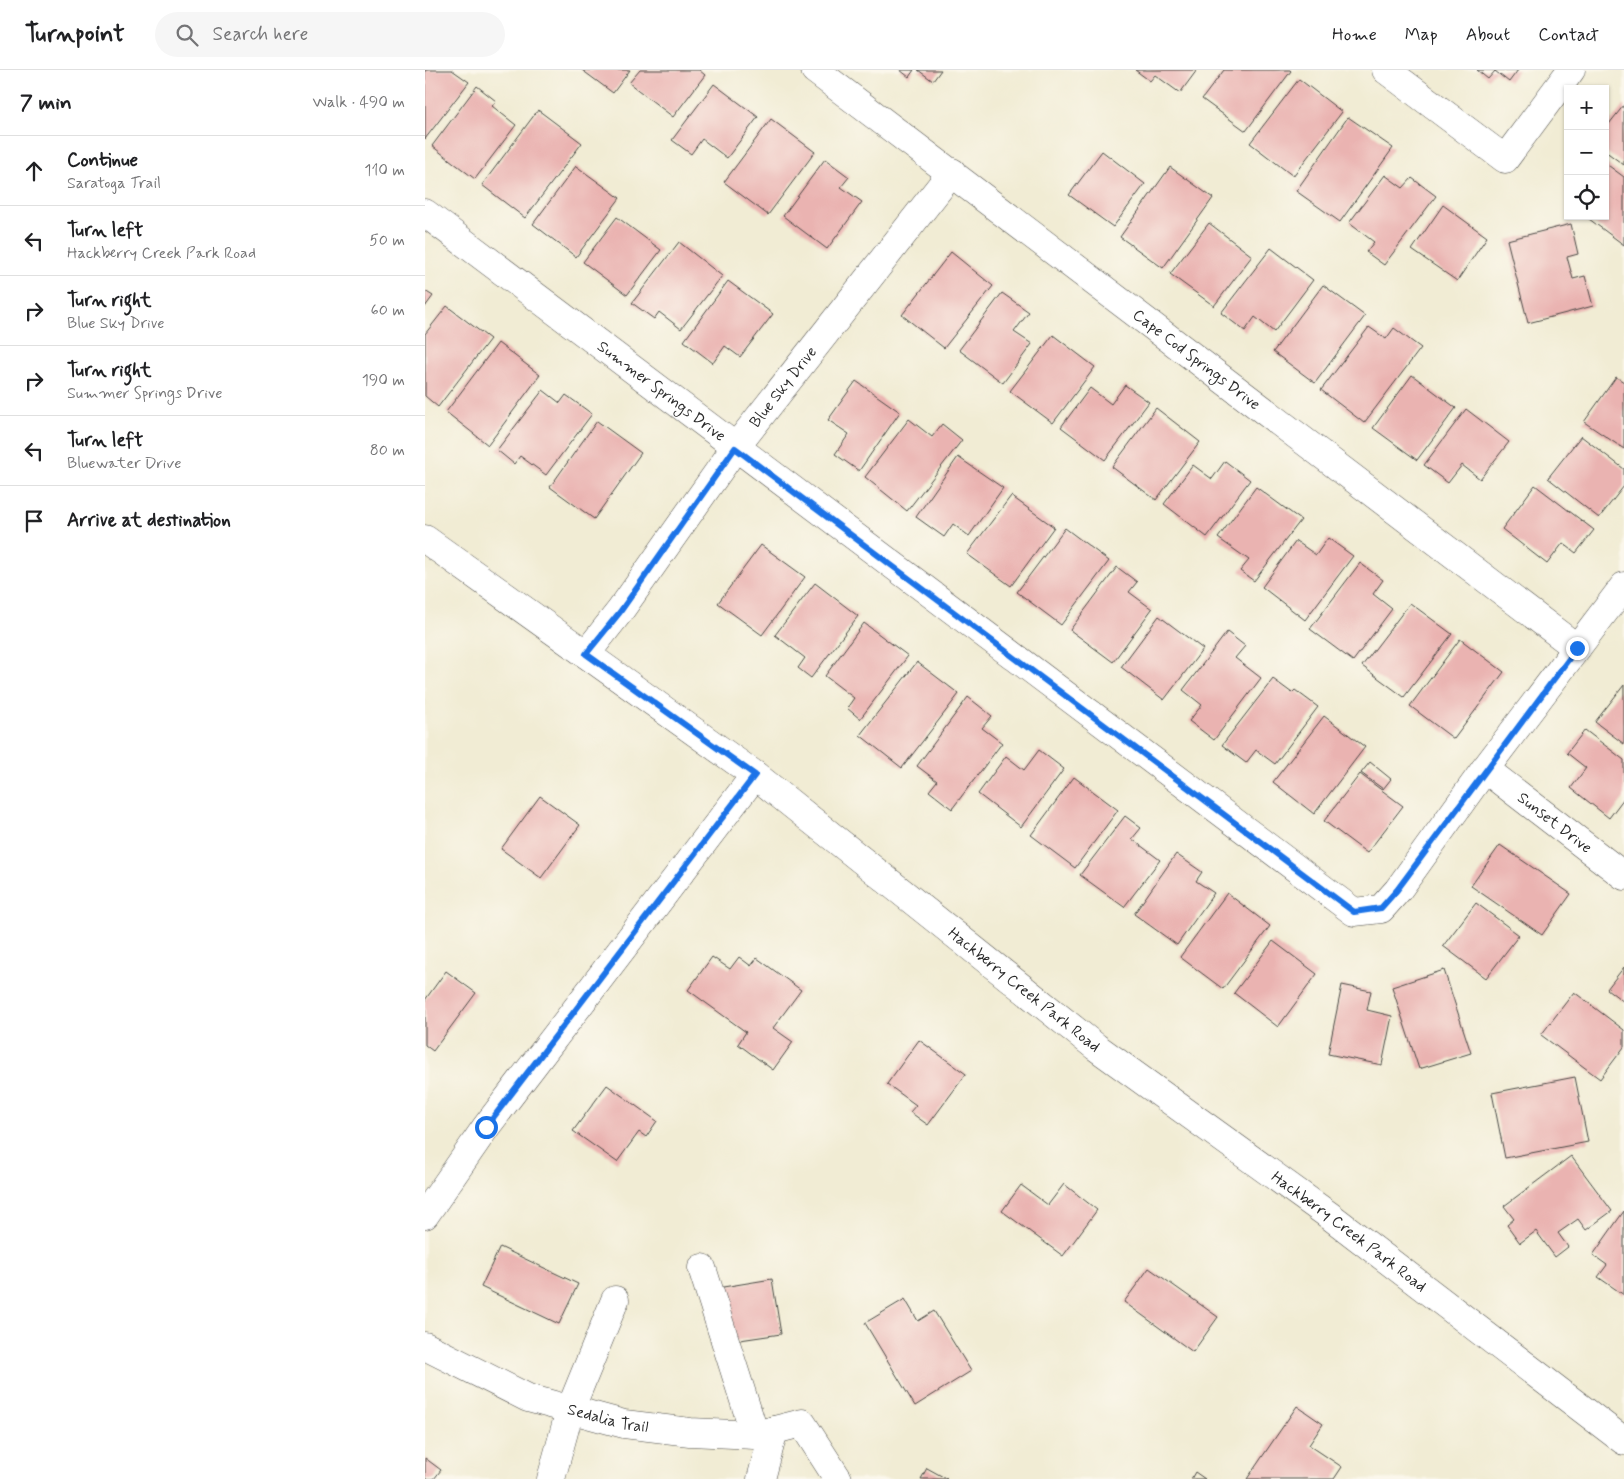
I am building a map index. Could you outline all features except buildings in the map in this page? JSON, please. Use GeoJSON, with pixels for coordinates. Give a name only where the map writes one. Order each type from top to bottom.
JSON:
{"type":"FeatureCollection","features":[{"type":"Feature","properties":{"kind":"street","name":"Cape Cod Springs Drive"},"geometry":{"type":"LineString","coordinates":[[815,70],[952,172],[1577,648]]}},
{"type":"Feature","properties":{"kind":"street"},"geometry":{"type":"LineString","coordinates":[[1386,70],[1505,159],[1571,70]]}},
{"type":"Feature","properties":{"kind":"street","name":"Blue Sky Drive"},"geometry":{"type":"LineString","coordinates":[[586,654],[620,612],[735,448],[952,172]]}},
{"type":"Feature","properties":{"kind":"street","name":"Summer Springs Drive"},"geometry":{"type":"LineString","coordinates":[[425,213],[1354,912],[1381,908],[1485,769]]}},
{"type":"Feature","properties":{"kind":"street","name":"Hackberry Creek Park Road"},"geometry":{"type":"LineString","coordinates":[[425,539],[755,775],[1096,1047],[1330,1216],[1624,1441]]}},
{"type":"Feature","properties":{"kind":"street"},"geometry":{"type":"LineString","coordinates":[[1485,769],[1624,586]]}},
{"type":"Feature","properties":{"kind":"street","name":"Sunset Drive"},"geometry":{"type":"LineString","coordinates":[[1485,769],[1624,876]]}},
{"type":"Feature","properties":{"kind":"street"},"geometry":{"type":"LineString","coordinates":[[425,1215],[486,1127],[755,775]]}},
{"type":"Feature","properties":{"kind":"street"},"geometry":{"type":"LineString","coordinates":[[702,1268],[764,1432],[761,1479]]}},
{"type":"Feature","properties":{"kind":"street"},"geometry":{"type":"LineString","coordinates":[[551,1479],[570,1410],[615,1300]]}},
{"type":"Feature","properties":{"kind":"street","name":"Sedalia Trail"},"geometry":{"type":"LineString","coordinates":[[425,1346],[527,1398],[624,1424],[691,1432],[764,1432],[802,1423],[838,1479]]}},
{"type":"Feature","properties":{"kind":"route"},"geometry":{"type":"LineString","coordinates":[[486,1127],[755,775],[586,654],[620,612],[735,448],[1354,912],[1381,908],[1397,890],[1485,769],[1577,648]]}}]}
